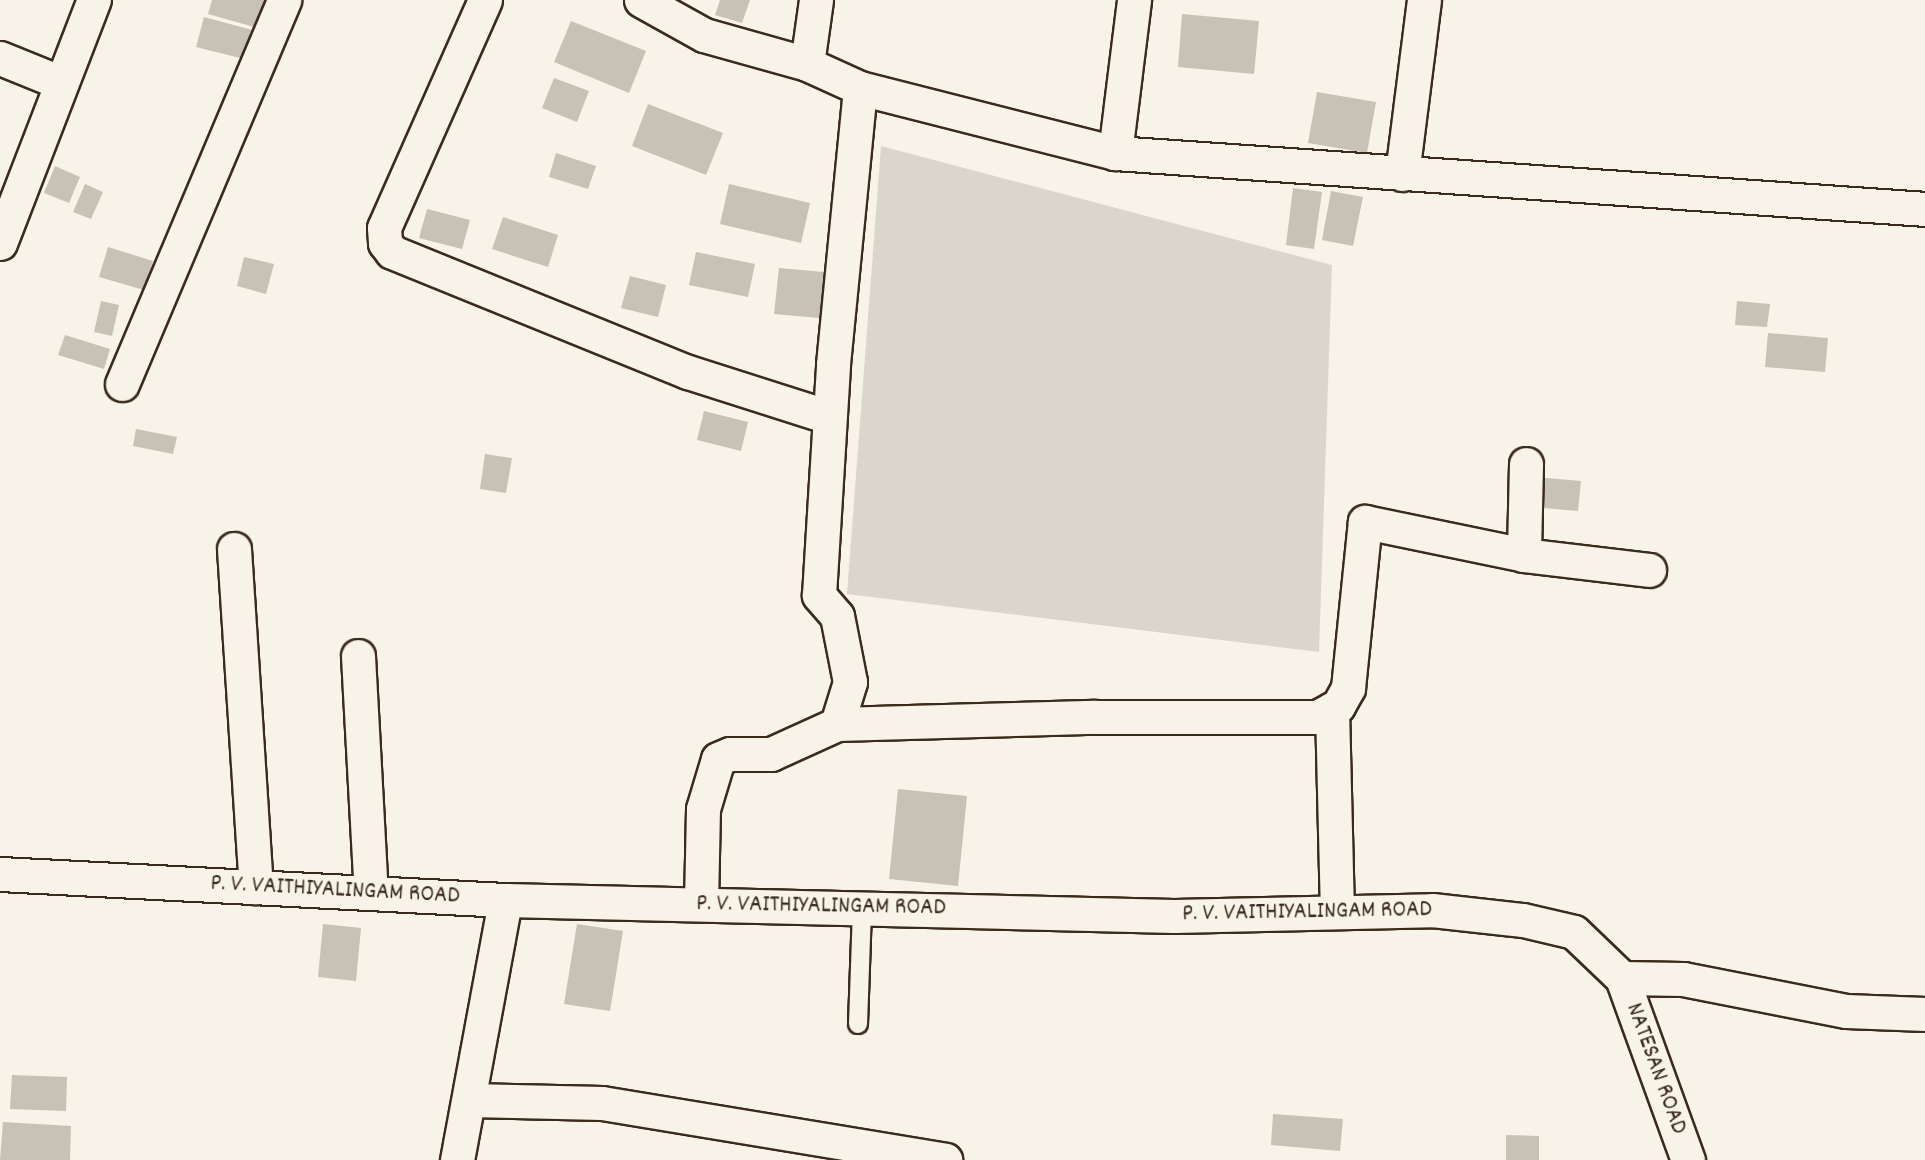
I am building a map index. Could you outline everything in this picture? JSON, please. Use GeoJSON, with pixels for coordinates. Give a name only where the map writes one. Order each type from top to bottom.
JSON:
{"type":"FeatureCollection","features":[{"type":"Feature","properties":{"kind":"street"},"geometry":{"type":"LineString","coordinates":[[0,243],[59,82],[94,0]]}},
{"type":"Feature","properties":{"kind":"street"},"geometry":{"type":"LineString","coordinates":[[122,384],[284,0]]}},
{"type":"Feature","properties":{"kind":"street"},"geometry":{"type":"LineString","coordinates":[[485,0],[384,228],[385,243],[392,252],[688,372],[829,417]]}},
{"type":"Feature","properties":{"kind":"street"},"geometry":{"type":"LineString","coordinates":[[641,0],[704,34],[807,64],[860,88],[1115,153],[1925,209]]}},
{"type":"Feature","properties":{"kind":"street"},"geometry":{"type":"LineString","coordinates":[[807,64],[816,0]]}},
{"type":"Feature","properties":{"kind":"street"},"geometry":{"type":"LineString","coordinates":[[1115,153],[1134,0]]}},
{"type":"Feature","properties":{"kind":"street"},"geometry":{"type":"LineString","coordinates":[[1402,174],[1424,0]]}},
{"type":"Feature","properties":{"kind":"street"},"geometry":{"type":"LineString","coordinates":[[0,57],[59,82]]}},
{"type":"Feature","properties":{"kind":"street"},"geometry":{"type":"LineString","coordinates":[[837,724],[850,682],[837,616],[819,595],[829,417],[860,88]]}},
{"type":"Feature","properties":{"kind":"street"},"geometry":{"type":"LineString","coordinates":[[1524,555],[1526,464]]}},
{"type":"Feature","properties":{"kind":"street"},"geometry":{"type":"LineString","coordinates":[[701,904],[703,808],[718,759],[730,754],[771,754],[837,724],[1095,717],[1317,717],[1332,710],[1338,706],[1348,688],[1365,522],[1524,555],[1649,570]]}},
{"type":"Feature","properties":{"kind":"street"},"geometry":{"type":"LineString","coordinates":[[234,549],[256,887]]}},
{"type":"Feature","properties":{"kind":"street"},"geometry":{"type":"LineString","coordinates":[[358,656],[371,893]]}},
{"type":"Feature","properties":{"kind":"street"},"geometry":{"type":"LineString","coordinates":[[1332,710],[1337,912]]}},
{"type":"Feature","properties":{"kind":"street","name":"P. V. VAITHIYALINGAM ROAD"},"geometry":{"type":"LineString","coordinates":[[0,874],[505,900],[1174,916],[1432,910],[1523,920],[1574,932],[1622,978]]}},
{"type":"Feature","properties":{"kind":"street"},"geometry":{"type":"LineString","coordinates":[[457,1160],[505,900]]}},
{"type":"Feature","properties":{"kind":"street"},"geometry":{"type":"LineString","coordinates":[[1622,978],[1683,979],[1846,1011],[1925,1014]]}},
{"type":"Feature","properties":{"kind":"street","name":"NATESAN ROAD"},"geometry":{"type":"LineString","coordinates":[[1622,978],[1688,1160]]}},
{"type":"Feature","properties":{"kind":"street"},"geometry":{"type":"LineString","coordinates":[[469,1100],[602,1103],[945,1160]]}},
{"type":"Feature","properties":{"kind":"lane"},"geometry":{"type":"LineString","coordinates":[[858,1024],[862,907]]}},
{"type":"Feature","properties":{"kind":"shaded area"},"geometry":{"type":"Polygon","coordinates":[[[881,146],[1332,265],[1319,652],[847,594],[881,146]]]}},
{"type":"Feature","properties":{"kind":"building"},"geometry":{"type":"Polygon","coordinates":[[[212,0],[266,0],[258,28],[208,14],[212,0]]]}},
{"type":"Feature","properties":{"kind":"building"},"geometry":{"type":"Polygon","coordinates":[[[720,0],[750,0],[742,23],[715,15],[720,0]]]}},
{"type":"Feature","properties":{"kind":"building"},"geometry":{"type":"Polygon","coordinates":[[[1182,14],[1259,21],[1254,74],[1178,67],[1182,14]]]}},
{"type":"Feature","properties":{"kind":"building"},"geometry":{"type":"Polygon","coordinates":[[[204,17],[256,31],[248,60],[196,47],[204,17]]]}},
{"type":"Feature","properties":{"kind":"building"},"geometry":{"type":"Polygon","coordinates":[[[571,21],[646,51],[629,93],[554,62],[571,21]]]}},
{"type":"Feature","properties":{"kind":"building"},"geometry":{"type":"Polygon","coordinates":[[[554,78],[589,91],[577,122],[542,108],[554,78]]]}},
{"type":"Feature","properties":{"kind":"building"},"geometry":{"type":"Polygon","coordinates":[[[1317,92],[1376,102],[1367,153],[1308,143],[1317,92]]]}},
{"type":"Feature","properties":{"kind":"building"},"geometry":{"type":"Polygon","coordinates":[[[648,104],[723,133],[706,175],[632,146],[648,104]]]}},
{"type":"Feature","properties":{"kind":"building"},"geometry":{"type":"Polygon","coordinates":[[[556,153],[596,166],[588,189],[549,177],[556,153]]]}},
{"type":"Feature","properties":{"kind":"building"},"geometry":{"type":"Polygon","coordinates":[[[55,166],[80,177],[69,203],[44,193],[55,166]]]}},
{"type":"Feature","properties":{"kind":"building"},"geometry":{"type":"Polygon","coordinates":[[[85,184],[103,192],[91,219],[73,212],[85,184]]]}},
{"type":"Feature","properties":{"kind":"building"},"geometry":{"type":"Polygon","coordinates":[[[729,184],[810,203],[801,243],[720,224],[729,184]]]}},
{"type":"Feature","properties":{"kind":"building"},"geometry":{"type":"Polygon","coordinates":[[[1293,188],[1322,192],[1314,249],[1286,245],[1293,188]]]}},
{"type":"Feature","properties":{"kind":"building"},"geometry":{"type":"Polygon","coordinates":[[[1331,191],[1363,197],[1353,246],[1322,240],[1331,191]]]}},
{"type":"Feature","properties":{"kind":"building"},"geometry":{"type":"Polygon","coordinates":[[[427,209],[470,220],[462,249],[419,238],[427,209]]]}},
{"type":"Feature","properties":{"kind":"building"},"geometry":{"type":"Polygon","coordinates":[[[503,217],[558,235],[548,267],[492,249],[503,217]]]}},
{"type":"Feature","properties":{"kind":"building"},"geometry":{"type":"Polygon","coordinates":[[[108,247],[153,261],[144,290],[99,277],[108,247]]]}},
{"type":"Feature","properties":{"kind":"building"},"geometry":{"type":"Polygon","coordinates":[[[696,252],[755,264],[748,297],[689,285],[696,252]]]}},
{"type":"Feature","properties":{"kind":"building"},"geometry":{"type":"Polygon","coordinates":[[[244,257],[274,264],[266,294],[237,286],[244,257]]]}},
{"type":"Feature","properties":{"kind":"building"},"geometry":{"type":"Polygon","coordinates":[[[779,268],[835,273],[831,319],[774,314],[779,268]]]}},
{"type":"Feature","properties":{"kind":"building"},"geometry":{"type":"Polygon","coordinates":[[[630,276],[666,285],[658,317],[621,308],[630,276]]]}},
{"type":"Feature","properties":{"kind":"building"},"geometry":{"type":"Polygon","coordinates":[[[101,301],[119,305],[112,336],[94,332],[101,301]]]}},
{"type":"Feature","properties":{"kind":"building"},"geometry":{"type":"Polygon","coordinates":[[[1737,301],[1770,304],[1767,327],[1735,325],[1737,301]]]}},
{"type":"Feature","properties":{"kind":"building"},"geometry":{"type":"Polygon","coordinates":[[[1768,333],[1828,338],[1825,372],[1765,367],[1768,333]]]}},
{"type":"Feature","properties":{"kind":"building"},"geometry":{"type":"Polygon","coordinates":[[[65,335],[110,349],[104,369],[58,355],[65,335]]]}},
{"type":"Feature","properties":{"kind":"building"},"geometry":{"type":"Polygon","coordinates":[[[704,411],[748,422],[741,451],[697,440],[704,411]]]}},
{"type":"Feature","properties":{"kind":"building"},"geometry":{"type":"Polygon","coordinates":[[[136,429],[177,437],[173,454],[133,446],[136,429]]]}},
{"type":"Feature","properties":{"kind":"building"},"geometry":{"type":"Polygon","coordinates":[[[485,454],[512,458],[506,493],[480,489],[485,454]]]}},
{"type":"Feature","properties":{"kind":"building"},"geometry":{"type":"Polygon","coordinates":[[[1535,477],[1581,481],[1578,511],[1532,507],[1535,477]]]}},
{"type":"Feature","properties":{"kind":"building"},"geometry":{"type":"Polygon","coordinates":[[[898,789],[967,796],[958,886],[889,879],[898,789]]]}},
{"type":"Feature","properties":{"kind":"building"},"geometry":{"type":"Polygon","coordinates":[[[323,924],[361,928],[356,981],[318,977],[323,924]]]}},
{"type":"Feature","properties":{"kind":"building"},"geometry":{"type":"Polygon","coordinates":[[[577,924],[623,931],[610,1011],[564,1004],[577,924]]]}},
{"type":"Feature","properties":{"kind":"building"},"geometry":{"type":"Polygon","coordinates":[[[12,1075],[67,1077],[66,1111],[10,1109],[12,1075]]]}},
{"type":"Feature","properties":{"kind":"building"},"geometry":{"type":"Polygon","coordinates":[[[1273,1114],[1343,1119],[1340,1151],[1271,1145],[1273,1114]]]}},
{"type":"Feature","properties":{"kind":"building"},"geometry":{"type":"Polygon","coordinates":[[[3,1122],[71,1126],[70,1160],[0,1160],[3,1122]]]}},
{"type":"Feature","properties":{"kind":"building"},"geometry":{"type":"Polygon","coordinates":[[[1506,1135],[1539,1136],[1539,1160],[1506,1160],[1506,1135]]]}}]}
